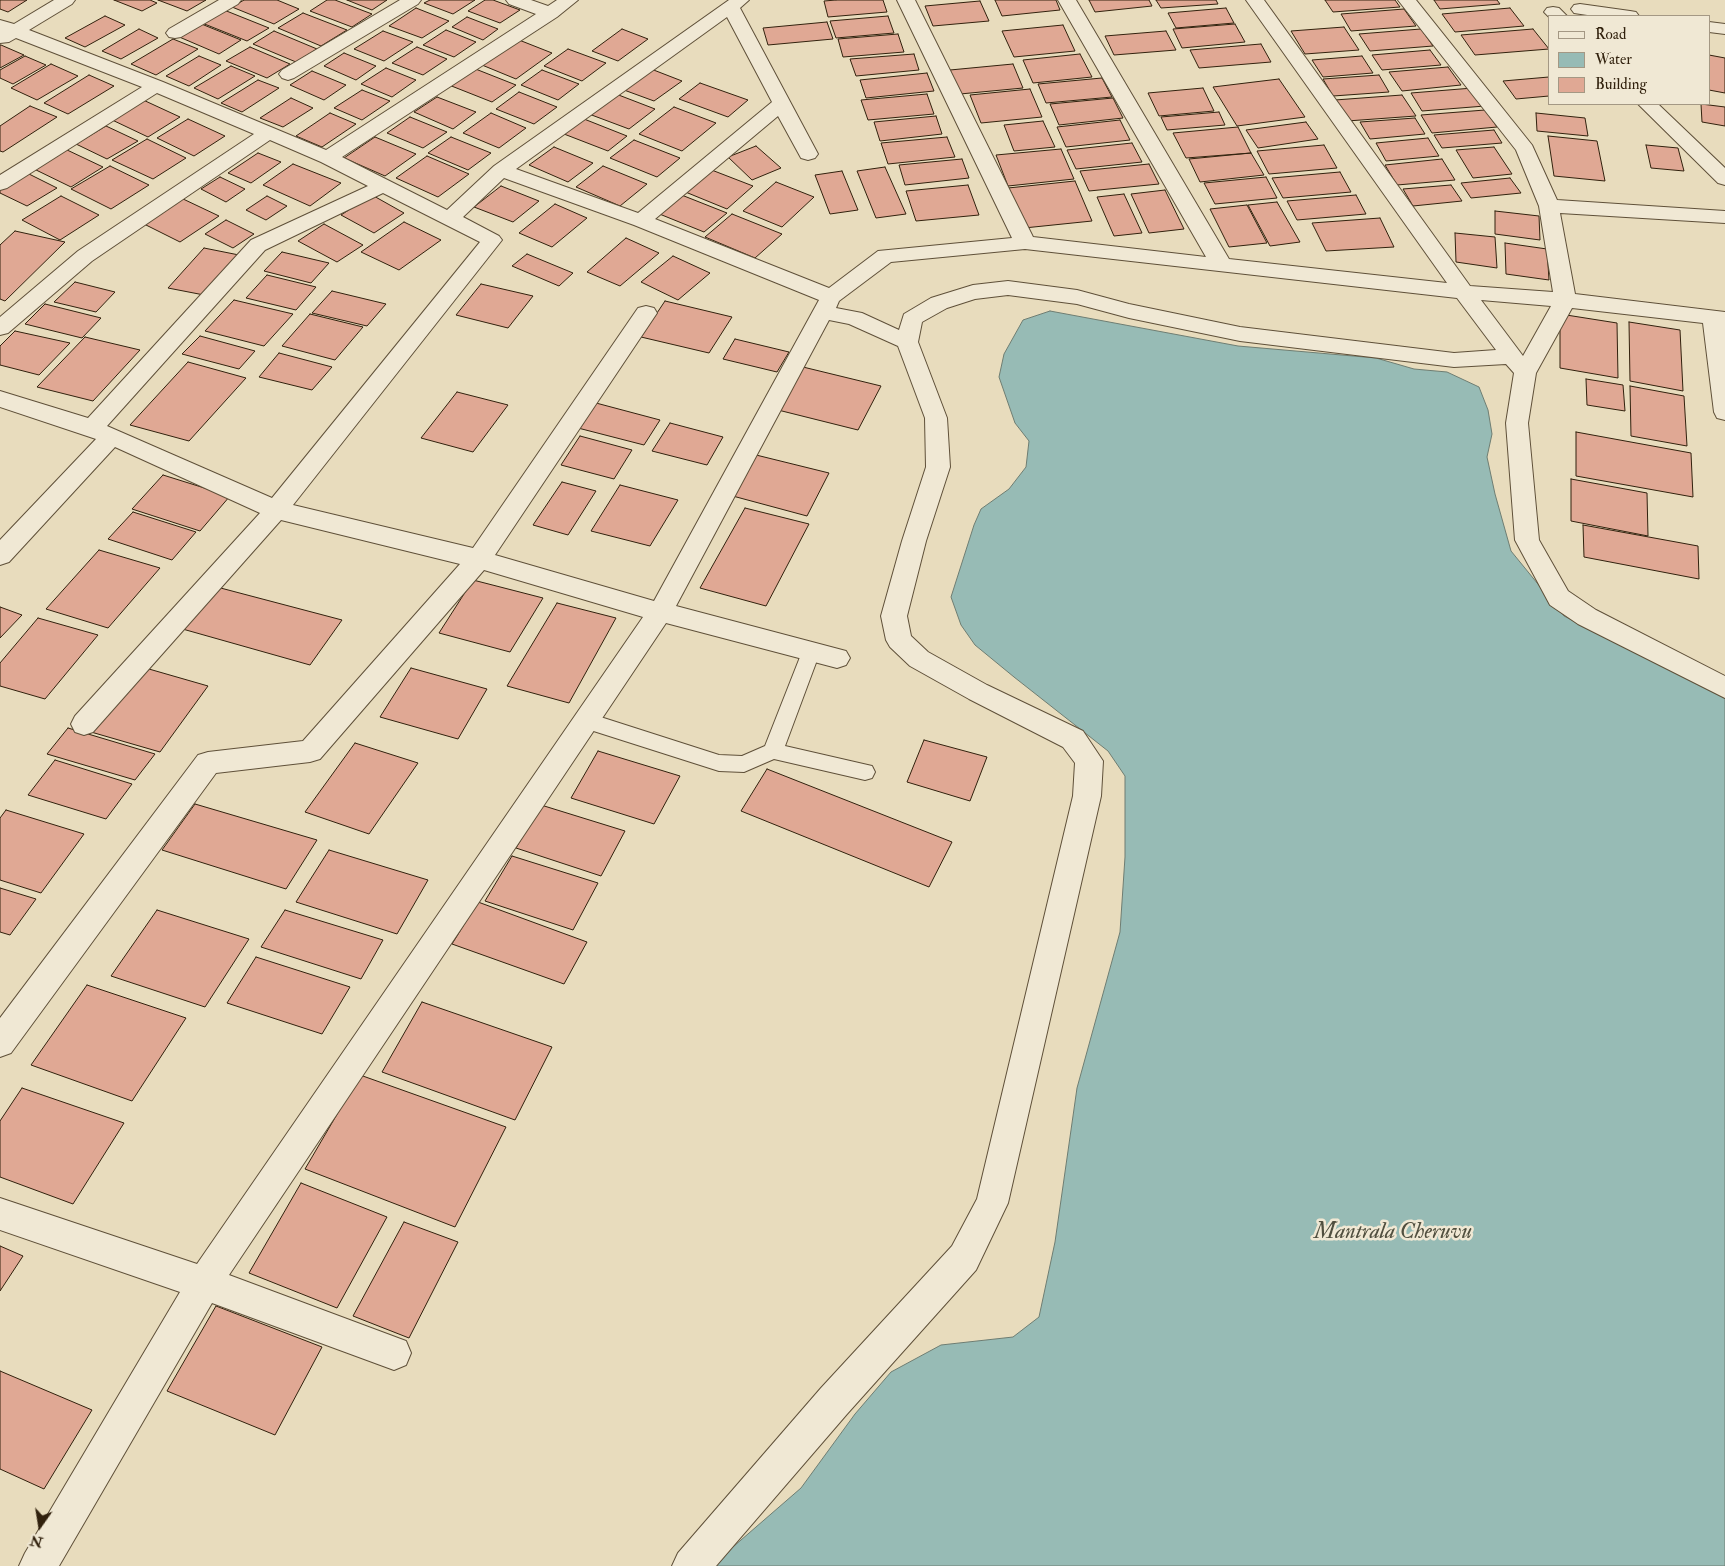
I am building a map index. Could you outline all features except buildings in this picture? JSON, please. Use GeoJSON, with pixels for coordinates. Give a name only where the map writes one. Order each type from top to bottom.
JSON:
{"type":"FeatureCollection","features":[{"type":"Feature","properties":{"kind":"street"},"geometry":{"type":"LineString","coordinates":[[5,32],[66,0]]}},
{"type":"Feature","properties":{"kind":"street"},"geometry":{"type":"LineString","coordinates":[[175,33],[232,0]]}},
{"type":"Feature","properties":{"kind":"street"},"geometry":{"type":"LineString","coordinates":[[288,74],[412,0]]}},
{"type":"Feature","properties":{"kind":"street"},"geometry":{"type":"LineString","coordinates":[[515,0],[551,13]]}},
{"type":"Feature","properties":{"kind":"street"},"geometry":{"type":"LineString","coordinates":[[328,158],[569,0]]}},
{"type":"Feature","properties":{"kind":"street"},"geometry":{"type":"LineString","coordinates":[[906,0],[1025,243]]}},
{"type":"Feature","properties":{"kind":"street"},"geometry":{"type":"LineString","coordinates":[[1067,0],[1221,264]]}},
{"type":"Feature","properties":{"kind":"street"},"geometry":{"type":"LineString","coordinates":[[1256,0],[1464,292],[1519,365]]}},
{"type":"Feature","properties":{"kind":"street"},"geometry":{"type":"LineString","coordinates":[[1407,0],[1525,149],[1549,206],[1565,300],[1519,365],[1517,423],[1526,540],[1559,598],[1587,617],[1725,688]]}},
{"type":"Feature","properties":{"kind":"street"},"geometry":{"type":"LineString","coordinates":[[1638,0],[1640,15]]}},
{"type":"Feature","properties":{"kind":"street"},"geometry":{"type":"LineString","coordinates":[[449,218],[501,170],[735,3],[781,104],[808,154]]}},
{"type":"Feature","properties":{"kind":"street"},"geometry":{"type":"LineString","coordinates":[[1580,9],[1623,15]]}},
{"type":"Feature","properties":{"kind":"street"},"geometry":{"type":"LineString","coordinates":[[1710,27],[1725,29]]}},
{"type":"Feature","properties":{"kind":"street"},"geometry":{"type":"LineString","coordinates":[[5,32],[156,86],[328,158],[492,240],[276,510],[84,724]]}},
{"type":"Feature","properties":{"kind":"street"},"geometry":{"type":"LineString","coordinates":[[0,184],[156,86]]}},
{"type":"Feature","properties":{"kind":"street"},"geometry":{"type":"LineString","coordinates":[[641,221],[781,104]]}},
{"type":"Feature","properties":{"kind":"street"},"geometry":{"type":"LineString","coordinates":[[1654,107],[1725,179]]}},
{"type":"Feature","properties":{"kind":"street"},"geometry":{"type":"LineString","coordinates":[[0,328],[85,256],[268,133]]}},
{"type":"Feature","properties":{"kind":"street"},"geometry":{"type":"LineString","coordinates":[[501,170],[641,221],[907,342]]}},
{"type":"Feature","properties":{"kind":"street"},"geometry":{"type":"LineString","coordinates":[[0,556],[258,245],[383,186]]}},
{"type":"Feature","properties":{"kind":"street"},"geometry":{"type":"LineString","coordinates":[[1549,206],[1725,217]]}},
{"type":"Feature","properties":{"kind":"street"},"geometry":{"type":"LineString","coordinates":[[38,1566],[204,1283],[660,612],[827,304],[885,256],[1025,243],[1464,292],[1565,300],[1719,319],[1725,412]]}},
{"type":"Feature","properties":{"kind":"street"},"geometry":{"type":"LineString","coordinates":[[691,1566],[834,1401],[964,1258],[992,1203],[1087,796],[1089,761],[1074,739],[978,692],[919,659],[899,640],[894,616],[914,541],[938,467],[936,418],[907,342],[912,319],[939,303],[973,292],[1008,288],[1077,297],[1130,311],[1240,334],[1454,360],[1519,365]]}},
{"type":"Feature","properties":{"kind":"street"},"geometry":{"type":"LineString","coordinates":[[0,1042],[208,763],[310,751],[479,559],[646,313]]}},
{"type":"Feature","properties":{"kind":"street"},"geometry":{"type":"LineString","coordinates":[[0,398],[102,432],[276,510],[479,559],[660,612],[837,658]]}},
{"type":"Feature","properties":{"kind":"street"},"geometry":{"type":"LineString","coordinates":[[0,1214],[204,1283],[394,1353]]}},
{"type":"Feature","properties":{"kind":"lane"},"geometry":{"type":"LineString","coordinates":[[773,752],[811,652]]}},
{"type":"Feature","properties":{"kind":"lane"},"geometry":{"type":"LineString","coordinates":[[588,720],[719,763],[744,764],[773,752],[865,772]]}},
{"type":"Feature","properties":{"kind":"water","name":"Mantrala Cheruvu"},"geometry":{"type":"Polygon","coordinates":[[[1050,311],[1238,346],[1376,358],[1414,369],[1447,372],[1479,387],[1488,410],[1492,434],[1487,457],[1511,551],[1564,616],[1666,667],[1725,693],[1725,1566],[711,1566],[801,1488],[855,1414],[891,1372],[941,1345],[1013,1337],[1039,1317],[1055,1242],[1077,1088],[1120,932],[1125,857],[1125,776],[1108,751],[975,645],[961,625],[951,597],[981,509],[1009,489],[1026,467],[1029,441],[1015,423],[999,377],[1004,354],[1023,320],[1050,311]]]}}]}
